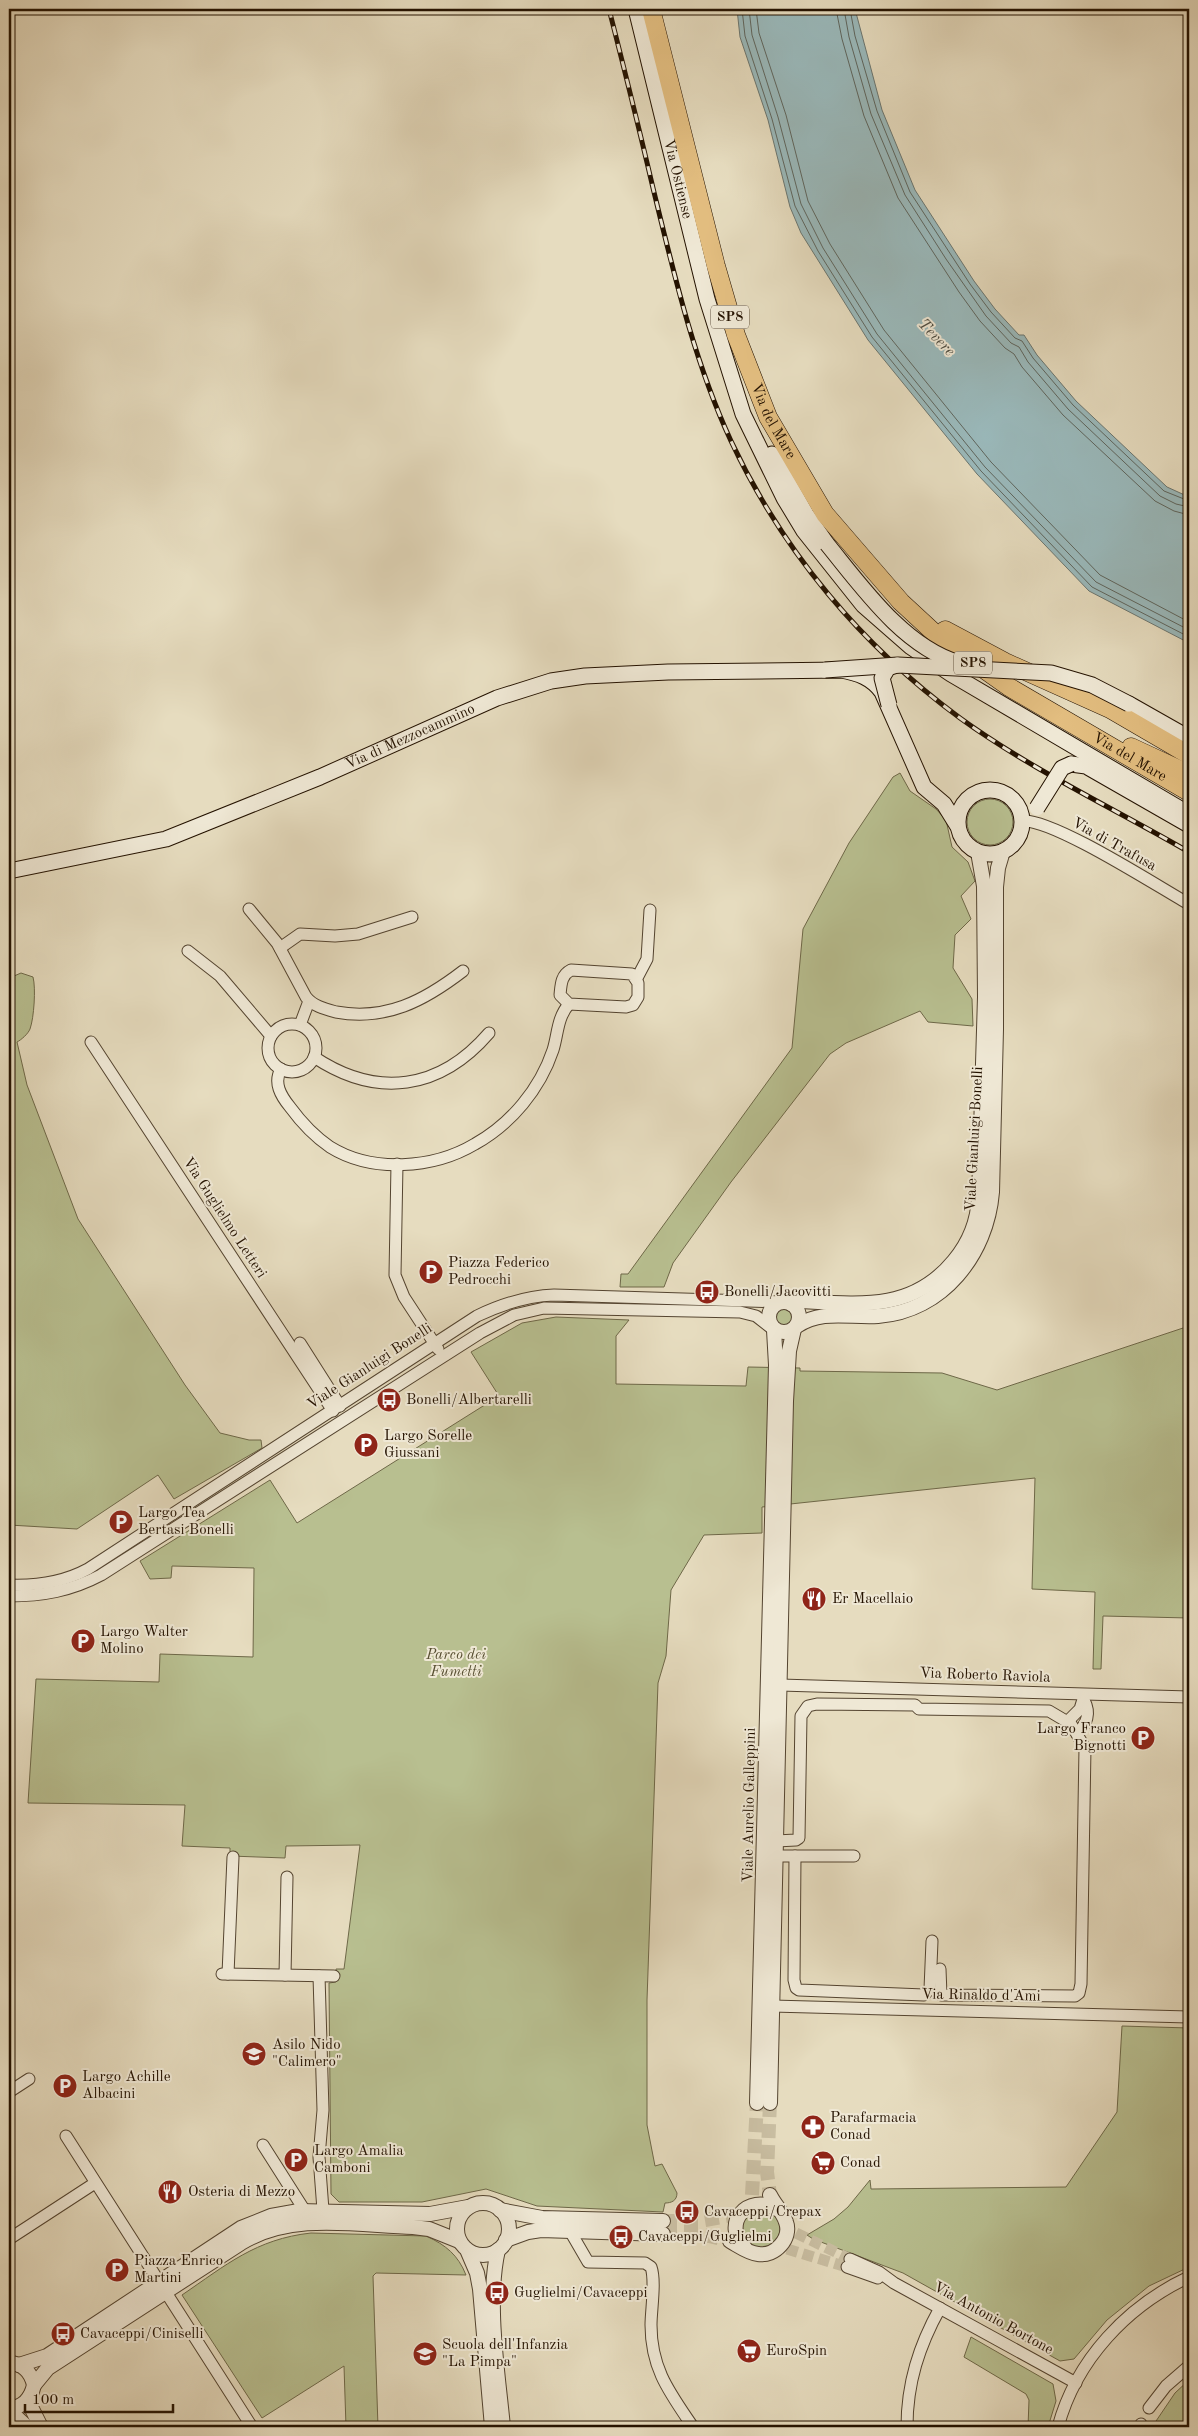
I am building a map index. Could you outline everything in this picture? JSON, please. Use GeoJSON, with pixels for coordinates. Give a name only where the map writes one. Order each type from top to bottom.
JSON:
{"type":"FeatureCollection","features":[{"type":"Feature","properties":{"kind":"main road","name":"Via Ostiense"},"geometry":{"type":"LineString","coordinates":[[636,9],[704,289],[722,349]]}},
{"type":"Feature","properties":{"kind":"main road","name":"Via del Mare"},"geometry":{"type":"LineString","coordinates":[[651,9],[723,294],[755,389],[775,432],[818,503],[836,528],[888,588],[921,622],[970,661],[1031,701],[1071,722],[1189,774]]}},
{"type":"Feature","properties":{"kind":"main road"},"geometry":{"type":"LineString","coordinates":[[722,349],[766,443],[806,514],[827,544],[875,601],[918,643],[946,659],[987,669]]}},
{"type":"Feature","properties":{"kind":"main road"},"geometry":{"type":"LineString","coordinates":[[722,349],[748,426],[784,498],[818,550],[872,613],[903,642],[951,674],[1189,814]]}},
{"type":"Feature","properties":{"kind":"main road"},"geometry":{"type":"LineString","coordinates":[[888,588],[961,640],[1026,672],[1110,709],[1189,755]]}},
{"type":"Feature","properties":{"kind":"main road"},"geometry":{"type":"LineString","coordinates":[[898,665],[1051,674],[1084,682],[1189,738]]}},
{"type":"Feature","properties":{"kind":"main road","name":"Via di Mezzocammino"},"geometry":{"type":"LineString","coordinates":[[825,670],[898,665]]}},
{"type":"Feature","properties":{"kind":"main road","name":"Via di Mezzocammino"},"geometry":{"type":"LineString","coordinates":[[898,665],[888,668],[882,678],[889,704],[927,792],[944,804],[958,824]]}},
{"type":"Feature","properties":{"kind":"main road","name":"Via di Mezzocammino"},"geometry":{"type":"LineString","coordinates":[[9,871],[166,839],[302,784],[485,703],[524,689],[586,676],[668,672],[841,670],[870,679],[880,689],[889,704]]}},
{"type":"Feature","properties":{"kind":"main road","name":"Via del Mare"},"geometry":{"type":"LineString","coordinates":[[1071,722],[1113,749],[1189,792]]}},
{"type":"Feature","properties":{"kind":"main road"},"geometry":{"type":"LineString","coordinates":[[1113,749],[1189,801]]}},
{"type":"Feature","properties":{"kind":"main road"},"geometry":{"type":"LineString","coordinates":[[1022,819],[1037,808],[1062,768],[1070,764],[1086,766],[1189,825]]}},
{"type":"Feature","properties":{"kind":"main road"},"geometry":{"type":"LineString","coordinates":[[986,790],[997,790],[1007,795],[1018,807],[1022,819],[1018,836],[1012,845],[1003,851],[991,854],[978,852],[964,842],[958,824],[958,814],[963,804],[971,796],[986,790]]}},
{"type":"Feature","properties":{"kind":"street","name":"Via di Trafusa"},"geometry":{"type":"LineString","coordinates":[[1022,819],[1034,821],[1064,833],[1189,904]]}},
{"type":"Feature","properties":{"kind":"street","name":"Viale Gianluigi Bonelli"},"geometry":{"type":"LineString","coordinates":[[795,1328],[819,1316],[885,1315],[918,1305],[940,1292],[959,1276],[982,1239],[990,1211],[992,1192],[996,1029],[996,887],[998,868],[1003,851]]}},
{"type":"Feature","properties":{"kind":"street","name":"Viale Gianluigi Bonelli"},"geometry":{"type":"LineString","coordinates":[[9,1584],[39,1583],[81,1573],[435,1344],[489,1311],[518,1300],[538,1296],[731,1299],[787,1303],[802,1301],[873,1303],[911,1295],[930,1284],[948,1269],[960,1253],[973,1229],[980,1197],[985,1013],[984,886],[978,852]]}},
{"type":"Feature","properties":{"kind":"street"},"geometry":{"type":"LineString","coordinates":[[249,909],[280,948],[299,986],[309,1001],[321,1008],[346,1014],[386,1013],[427,997],[463,971]]}},
{"type":"Feature","properties":{"kind":"street"},"geometry":{"type":"LineString","coordinates":[[560,995],[569,1004],[631,1006],[638,997],[636,978],[647,959],[650,910]]}},
{"type":"Feature","properties":{"kind":"street"},"geometry":{"type":"LineString","coordinates":[[280,948],[300,934],[335,936],[358,934],[412,917]]}},
{"type":"Feature","properties":{"kind":"street"},"geometry":{"type":"LineString","coordinates":[[188,951],[224,981],[271,1036]]}},
{"type":"Feature","properties":{"kind":"street"},"geometry":{"type":"LineString","coordinates":[[281,1070],[278,1083],[282,1096],[300,1121],[319,1139],[333,1148],[371,1162],[421,1163],[451,1155],[475,1144],[500,1127],[522,1105],[540,1077],[553,1050],[559,1021],[557,1004],[564,977],[571,970],[626,973],[636,978]]}},
{"type":"Feature","properties":{"kind":"street"},"geometry":{"type":"LineString","coordinates":[[300,1025],[309,1001]]}},
{"type":"Feature","properties":{"kind":"street"},"geometry":{"type":"LineString","coordinates":[[559,1021],[569,1004]]}},
{"type":"Feature","properties":{"kind":"street"},"geometry":{"type":"LineString","coordinates":[[286,1024],[300,1025],[313,1037],[315,1044],[314,1057],[304,1068],[297,1071],[281,1070],[274,1064],[269,1055],[268,1042],[275,1030],[286,1024]]}},
{"type":"Feature","properties":{"kind":"street"},"geometry":{"type":"LineString","coordinates":[[314,1057],[337,1072],[364,1081],[385,1084],[407,1082],[432,1076],[453,1066],[472,1051],[489,1032]]}},
{"type":"Feature","properties":{"kind":"street","name":"Via Guglielmo Letteri"},"geometry":{"type":"LineString","coordinates":[[91,1042],[337,1408]]}},
{"type":"Feature","properties":{"kind":"street"},"geometry":{"type":"LineString","coordinates":[[397,1164],[395,1270],[398,1284],[404,1298],[444,1357]]}},
{"type":"Feature","properties":{"kind":"street"},"geometry":{"type":"LineString","coordinates":[[778,1508],[782,1366],[769,1316],[774,1306],[787,1303],[799,1314],[782,1366]]}},
{"type":"Feature","properties":{"kind":"street","name":"Viale Gianluigi Bonelli"},"geometry":{"type":"LineString","coordinates":[[9,1596],[49,1594],[75,1588],[101,1575],[504,1319],[521,1312],[544,1308],[740,1312],[756,1316],[774,1330]]}},
{"type":"Feature","properties":{"kind":"street"},"geometry":{"type":"LineString","coordinates":[[774,1330],[784,1333],[795,1328]]}},
{"type":"Feature","properties":{"kind":"street"},"geometry":{"type":"LineString","coordinates":[[300,1343],[337,1408]]}},
{"type":"Feature","properties":{"kind":"street","name":"Viale Aurelio Galleppini"},"geometry":{"type":"LineString","coordinates":[[778,1508],[780,1685],[776,1856],[772,2006],[764,2103],[778,1508]]}},
{"type":"Feature","properties":{"kind":"street","name":"Via Roberto Raviola"},"geometry":{"type":"LineString","coordinates":[[780,1685],[1084,1697],[1189,1696]]}},
{"type":"Feature","properties":{"kind":"street"},"geometry":{"type":"LineString","coordinates":[[1068,1722],[1075,1715],[1084,1697]]}},
{"type":"Feature","properties":{"kind":"street"},"geometry":{"type":"LineString","coordinates":[[1077,1734],[1088,1720],[1088,1709],[1084,1697]]}},
{"type":"Feature","properties":{"kind":"street"},"geometry":{"type":"LineString","coordinates":[[776,1841],[796,1840],[799,1838],[801,1716],[808,1706],[817,1704],[915,1705],[919,1709],[1049,1711],[1068,1722],[1085,1748],[1081,1984],[1079,1993],[1075,1996],[947,1995],[944,1969]]}},
{"type":"Feature","properties":{"kind":"street"},"geometry":{"type":"LineString","coordinates":[[776,1856],[854,1856]]}},
{"type":"Feature","properties":{"kind":"street"},"geometry":{"type":"LineString","coordinates":[[795,1856],[794,1984],[799,1990],[924,1995],[930,1989],[932,1941]]}},
{"type":"Feature","properties":{"kind":"street"},"geometry":{"type":"LineString","coordinates":[[233,1857],[225,1974],[334,1976]]}},
{"type":"Feature","properties":{"kind":"street"},"geometry":{"type":"LineString","coordinates":[[285,1975],[287,1877]]}},
{"type":"Feature","properties":{"kind":"street"},"geometry":{"type":"LineString","coordinates":[[319,1976],[323,2110],[319,2157],[323,2210]]}},
{"type":"Feature","properties":{"kind":"street","name":"Via Rinaldo d'Ami"},"geometry":{"type":"LineString","coordinates":[[772,2006],[1189,2017]]}},
{"type":"Feature","properties":{"kind":"street"},"geometry":{"type":"LineString","coordinates":[[9,2092],[29,2079]]}},
{"type":"Feature","properties":{"kind":"street"},"geometry":{"type":"LineString","coordinates":[[66,2136],[252,2427]]}},
{"type":"Feature","properties":{"kind":"street"},"geometry":{"type":"LineString","coordinates":[[263,2145],[305,2211]]}},
{"type":"Feature","properties":{"kind":"street"},"geometry":{"type":"LineString","coordinates":[[9,2239],[95,2183]]}},
{"type":"Feature","properties":{"kind":"street"},"geometry":{"type":"LineString","coordinates":[[730,2241],[761,2255],[783,2248],[786,2235],[791,2228],[777,2209],[770,2195]]}},
{"type":"Feature","properties":{"kind":"street"},"geometry":{"type":"LineString","coordinates":[[746,2249],[738,2240],[736,2233],[737,2221],[734,2215],[752,2200],[777,2209]]}},
{"type":"Feature","properties":{"kind":"street"},"geometry":{"type":"LineString","coordinates":[[12,2364],[47,2356],[162,2288],[252,2236],[266,2230],[296,2223],[420,2227],[435,2230],[484,2256],[502,2245],[535,2230],[570,2231],[663,2228],[542,2218],[500,2210],[484,2203],[430,2214],[323,2210],[271,2216],[248,2225],[162,2288],[48,2368],[23,2404],[9,2409],[27,2427]]}},
{"type":"Feature","properties":{"kind":"street"},"geometry":{"type":"LineString","coordinates":[[468,2207],[461,2214],[457,2222],[464,2246],[477,2273],[480,2289],[492,2427]]}},
{"type":"Feature","properties":{"kind":"street"},"geometry":{"type":"LineString","coordinates":[[500,2210],[508,2224],[493,2274],[493,2300],[503,2427]]}},
{"type":"Feature","properties":{"kind":"street"},"geometry":{"type":"LineString","coordinates":[[570,2231],[588,2262],[645,2264],[652,2270],[651,2327],[653,2346],[660,2375],[670,2395],[693,2427]]}},
{"type":"Feature","properties":{"kind":"street","name":"Via Antonio Bortone"},"geometry":{"type":"LineString","coordinates":[[848,2263],[894,2283],[1076,2383]]}},
{"type":"Feature","properties":{"kind":"street"},"geometry":{"type":"LineString","coordinates":[[1058,2427],[1076,2383],[1098,2349],[1120,2324],[1152,2297],[1189,2278]]}},
{"type":"Feature","properties":{"kind":"street"},"geometry":{"type":"LineString","coordinates":[[907,2427],[908,2397],[914,2365],[925,2337],[940,2308]]}},
{"type":"Feature","properties":{"kind":"street"},"geometry":{"type":"LineString","coordinates":[[12,2364],[29,2373],[32,2391],[30,2404],[41,2427]]}},
{"type":"Feature","properties":{"kind":"street"},"geometry":{"type":"LineString","coordinates":[[1149,2408],[1174,2378],[1189,2366]]}},
{"type":"Feature","properties":{"kind":"green space"},"geometry":{"type":"Polygon","coordinates":[[[900,773],[910,791],[936,809],[946,820],[952,847],[968,862],[975,881],[961,896],[971,919],[955,935],[953,968],[972,999],[973,1026],[928,1022],[920,1011],[846,1043],[830,1054],[731,1182],[673,1263],[664,1287],[620,1287],[621,1274],[628,1274],[792,1048],[803,929],[849,843],[893,777],[900,773]]]}},
{"type":"Feature","properties":{"kind":"green space"},"geometry":{"type":"Polygon","coordinates":[[[990,799],[1003,803],[1009,809],[1013,822],[1009,835],[1003,841],[990,845],[977,841],[971,835],[967,822],[971,809],[977,803],[990,799]]]}},
{"type":"Feature","properties":{"kind":"green space"},"geometry":{"type":"Polygon","coordinates":[[[21,973],[33,977],[34,1003],[30,1029],[17,1042],[27,1085],[78,1219],[185,1385],[220,1433],[249,1440],[261,1440],[262,1448],[174,1499],[158,1475],[77,1529],[9,1525],[9,1003],[12,1003],[14,976],[21,973]]]}},
{"type":"Feature","properties":{"kind":"green space"},"geometry":{"type":"Polygon","coordinates":[[[784,1308],[791,1311],[794,1318],[791,1325],[784,1328],[777,1325],[774,1318],[777,1311],[784,1308]]]}},
{"type":"Feature","properties":{"kind":"green space","name":"Parco dei Fumetti"},"geometry":{"type":"Polygon","coordinates":[[[556,1317],[629,1320],[616,1336],[616,1384],[746,1386],[748,1367],[800,1368],[800,1371],[942,1373],[997,1390],[1189,1326],[1189,1618],[1103,1616],[1101,1669],[1093,1669],[1095,1592],[1032,1589],[1035,1478],[762,1507],[762,1533],[704,1535],[671,1590],[666,1656],[658,1683],[647,2000],[647,2125],[655,2166],[662,2164],[677,2193],[675,2200],[665,2203],[663,2212],[537,2206],[486,2189],[422,2202],[339,2202],[331,2194],[329,1983],[336,1982],[336,1969],[344,1969],[360,1845],[286,1846],[285,1858],[230,1856],[230,1848],[182,1846],[185,1805],[28,1803],[36,1679],[159,1682],[160,1654],[253,1657],[254,1568],[172,1566],[171,1578],[150,1579],[140,1561],[270,1480],[297,1523],[499,1396],[471,1352],[522,1323],[556,1317]]]}},
{"type":"Feature","properties":{"kind":"green space"},"geometry":{"type":"Polygon","coordinates":[[[1122,2026],[1189,2028],[1189,2267],[1149,2286],[1107,2320],[1074,2359],[1060,2361],[903,2273],[813,2239],[807,2235],[834,2219],[848,2207],[870,2180],[871,2189],[1066,2187],[1117,2112],[1122,2026]]]}},
{"type":"Feature","properties":{"kind":"green space"},"geometry":{"type":"Polygon","coordinates":[[[761,2210],[774,2216],[780,2229],[774,2242],[761,2248],[748,2242],[742,2229],[748,2216],[761,2210]]]}},
{"type":"Feature","properties":{"kind":"green space"},"geometry":{"type":"Polygon","coordinates":[[[311,2233],[426,2236],[450,2251],[466,2275],[376,2273],[373,2276],[378,2427],[346,2427],[344,2366],[262,2418],[182,2295],[242,2255],[258,2247],[291,2236],[311,2233]]]}},
{"type":"Feature","properties":{"kind":"green space"},"geometry":{"type":"Polygon","coordinates":[[[971,2337],[1053,2384],[1056,2401],[1048,2427],[1028,2427],[1029,2400],[1026,2394],[964,2357],[971,2337]]]}},
{"type":"Feature","properties":{"kind":"green space"},"geometry":{"type":"Polygon","coordinates":[[[1189,2380],[1189,2427],[1152,2427],[1175,2393],[1189,2380]]]}},
{"type":"Feature","properties":{"kind":"water","name":"Tevere"},"geometry":{"type":"Polygon","coordinates":[[[737,9],[855,9],[882,110],[915,190],[974,281],[995,309],[1019,335],[1024,335],[1037,355],[1076,401],[1167,487],[1189,497],[1189,643],[1089,591],[977,474],[868,340],[801,233],[790,207],[768,120],[740,37],[737,9]]]}},
{"type":"Feature","properties":{"kind":"tunnel"},"geometry":{"type":"LineString","coordinates":[[752,2195],[757,2103]]}},
{"type":"Feature","properties":{"kind":"tunnel"},"geometry":{"type":"LineString","coordinates":[[770,2103],[767,2172],[770,2195]]}},
{"type":"Feature","properties":{"kind":"tunnel"},"geometry":{"type":"LineString","coordinates":[[663,2221],[699,2221],[728,2216]]}},
{"type":"Feature","properties":{"kind":"tunnel"},"geometry":{"type":"LineString","coordinates":[[796,2233],[850,2259]]}},
{"type":"Feature","properties":{"kind":"tunnel"},"geometry":{"type":"LineString","coordinates":[[663,2234],[701,2234],[730,2241]]}},
{"type":"Feature","properties":{"kind":"tunnel"},"geometry":{"type":"LineString","coordinates":[[787,2249],[847,2267]]}},
{"type":"Feature","properties":{"kind":"railway"},"geometry":{"type":"LineString","coordinates":[[609,9],[677,285],[706,380],[731,441],[752,482],[800,558],[858,628],[890,660],[960,718],[1044,772],[1189,852]]}},
{"type":"Feature","properties":{"kind":"place","name":"Piazza Federico Pedrocchi"},"geometry":{"type":"Point","coordinates":[431,1272]}},
{"type":"Feature","properties":{"kind":"place","name":"Bonelli/Jacovitti"},"geometry":{"type":"Point","coordinates":[707,1292]}},
{"type":"Feature","properties":{"kind":"place","name":"Bonelli/Albertarelli"},"geometry":{"type":"Point","coordinates":[389,1400]}},
{"type":"Feature","properties":{"kind":"place","name":"Largo Sorelle Giussani"},"geometry":{"type":"Point","coordinates":[366,1445]}},
{"type":"Feature","properties":{"kind":"place","name":"Largo Tea Bertasi Bonelli"},"geometry":{"type":"Point","coordinates":[121,1522]}},
{"type":"Feature","properties":{"kind":"place","name":"Er Macellaio"},"geometry":{"type":"Point","coordinates":[814,1599]}},
{"type":"Feature","properties":{"kind":"place","name":"Largo Walter Molino"},"geometry":{"type":"Point","coordinates":[83,1641]}},
{"type":"Feature","properties":{"kind":"place","name":"Largo Franco Bignotti"},"geometry":{"type":"Point","coordinates":[1143,1738]}},
{"type":"Feature","properties":{"kind":"place","name":"Asilo Nido \"Calimero\""},"geometry":{"type":"Point","coordinates":[254,2054]}},
{"type":"Feature","properties":{"kind":"place","name":"Largo Achille Albacini"},"geometry":{"type":"Point","coordinates":[65,2086]}},
{"type":"Feature","properties":{"kind":"place","name":"Parafarmacia Conad"},"geometry":{"type":"Point","coordinates":[813,2127]}},
{"type":"Feature","properties":{"kind":"place","name":"Largo Amalia Camboni"},"geometry":{"type":"Point","coordinates":[296,2160]}},
{"type":"Feature","properties":{"kind":"place","name":"Conad"},"geometry":{"type":"Point","coordinates":[823,2163]}},
{"type":"Feature","properties":{"kind":"place","name":"Osteria di Mezzo"},"geometry":{"type":"Point","coordinates":[170,2192]}},
{"type":"Feature","properties":{"kind":"place","name":"Cavaceppi/Crepax"},"geometry":{"type":"Point","coordinates":[687,2212]}},
{"type":"Feature","properties":{"kind":"place","name":"Cavaceppi/Guglielmi"},"geometry":{"type":"Point","coordinates":[621,2237]}},
{"type":"Feature","properties":{"kind":"place","name":"Piazza Enrico Martini"},"geometry":{"type":"Point","coordinates":[117,2270]}},
{"type":"Feature","properties":{"kind":"place","name":"Guglielmi/Cavaceppi"},"geometry":{"type":"Point","coordinates":[497,2293]}},
{"type":"Feature","properties":{"kind":"place","name":"Cavaceppi/Ciniselli"},"geometry":{"type":"Point","coordinates":[63,2334]}},
{"type":"Feature","properties":{"kind":"place","name":"EuroSpin"},"geometry":{"type":"Point","coordinates":[749,2351]}},
{"type":"Feature","properties":{"kind":"place","name":"Scuola dell'Infanzia \"La Pimpa\""},"geometry":{"type":"Point","coordinates":[425,2354]}}]}
